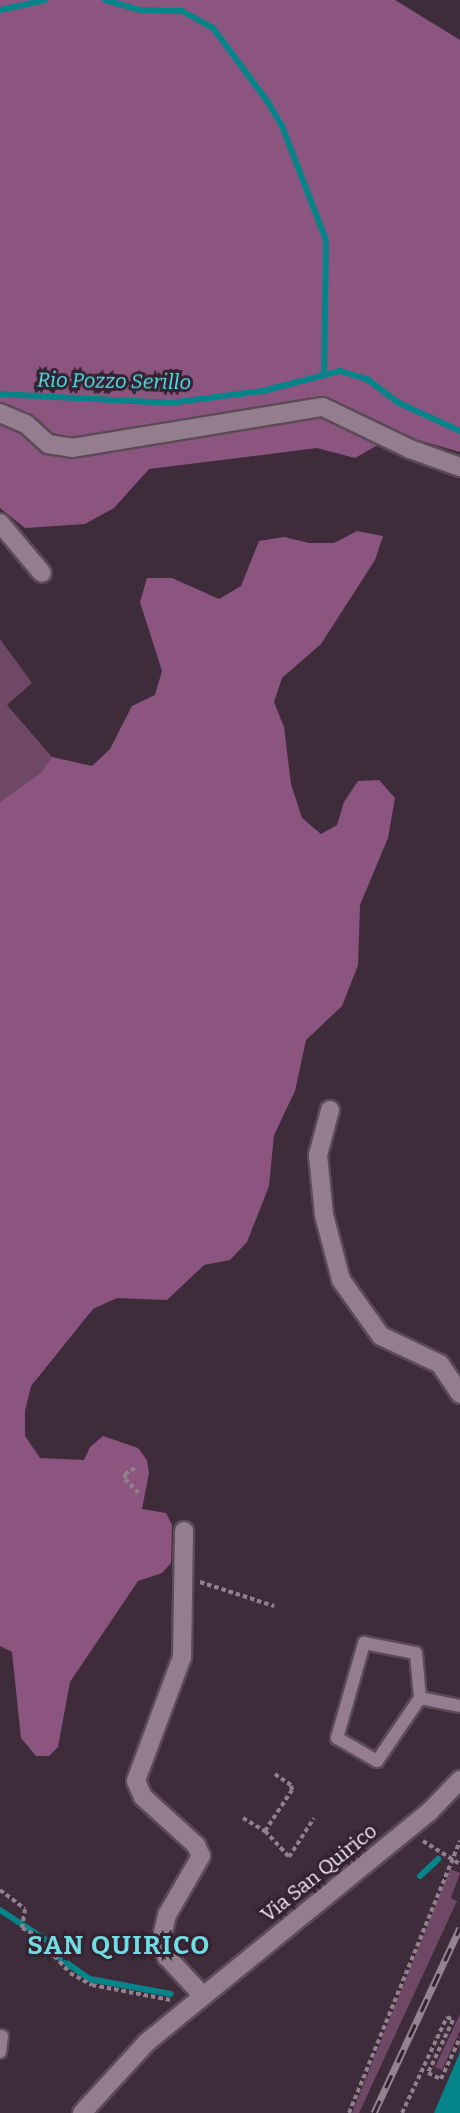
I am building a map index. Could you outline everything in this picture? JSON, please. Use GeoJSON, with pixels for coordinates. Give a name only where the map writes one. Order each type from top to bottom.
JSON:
{"type":"FeatureCollection","features":[{"type":"Feature","properties":{"kind":"street"},"geometry":{"type":"LineString","coordinates":[[0,413],[26,424],[48,444],[72,448],[323,406],[410,449],[460,466]]}},
{"type":"Feature","properties":{"kind":"street"},"geometry":{"type":"LineString","coordinates":[[0,523],[42,573]]}},
{"type":"Feature","properties":{"kind":"street"},"geometry":{"type":"LineString","coordinates":[[330,1110],[318,1155],[324,1215],[341,1280],[381,1336],[440,1364],[460,1394]]}},
{"type":"Feature","properties":{"kind":"street"},"geometry":{"type":"LineString","coordinates":[[184,1531],[182,1657],[136,1781],[143,1797],[196,1845],[201,1856],[167,1916],[162,1936],[167,1958],[203,1996]]}},
{"type":"Feature","properties":{"kind":"street","name":"Via San Quirico"},"geometry":{"type":"LineString","coordinates":[[82,2113],[128,2060],[429,1812],[460,1780]]}},
{"type":"Feature","properties":{"kind":"lane"},"geometry":{"type":"LineString","coordinates":[[364,1643],[416,1653],[420,1698],[377,1761],[338,1738],[364,1643]]}},
{"type":"Feature","properties":{"kind":"lane"},"geometry":{"type":"LineString","coordinates":[[420,1698],[460,1706]]}},
{"type":"Feature","properties":{"kind":"lane"},"geometry":{"type":"LineString","coordinates":[[0,2052],[2,2036]]}},
{"type":"Feature","properties":{"kind":"path"},"geometry":{"type":"LineString","coordinates":[[135,1468],[125,1474],[125,1479],[140,1494]]}},
{"type":"Feature","properties":{"kind":"path"},"geometry":{"type":"LineString","coordinates":[[184,1582],[207,1582],[274,1606]]}},
{"type":"Feature","properties":{"kind":"path"},"geometry":{"type":"LineString","coordinates":[[265,1831],[292,1790],[291,1785],[273,1773]]}},
{"type":"Feature","properties":{"kind":"path"},"geometry":{"type":"LineString","coordinates":[[243,1818],[265,1831],[289,1857],[314,1818]]}},
{"type":"Feature","properties":{"kind":"path"},"geometry":{"type":"LineString","coordinates":[[423,1841],[460,1864]]}},
{"type":"Feature","properties":{"kind":"path"},"geometry":{"type":"LineString","coordinates":[[349,2113],[460,1841]]}},
{"type":"Feature","properties":{"kind":"path"},"geometry":{"type":"LineString","coordinates":[[0,1890],[25,1909],[22,1929],[34,1934],[70,1973],[92,1984],[171,2000]]}},
{"type":"Feature","properties":{"kind":"path"},"geometry":{"type":"LineString","coordinates":[[402,2113],[447,2017],[453,2020],[428,2073]]}},
{"type":"Feature","properties":{"kind":"path"},"geometry":{"type":"LineString","coordinates":[[422,2070],[441,2079],[460,2038]]}},
{"type":"Feature","properties":{"kind":"shaded area"},"geometry":{"type":"Polygon","coordinates":[[[0,0],[395,0],[460,40],[460,452],[397,434],[355,458],[317,448],[149,469],[114,508],[85,524],[25,528],[0,508],[0,0]]]}},
{"type":"Feature","properties":{"kind":"shaded area"},"geometry":{"type":"Polygon","coordinates":[[[357,531],[383,536],[375,560],[321,644],[282,678],[274,702],[284,727],[291,784],[302,818],[321,834],[337,825],[344,802],[358,781],[379,780],[395,798],[388,838],[360,905],[358,965],[342,1006],[306,1040],[295,1091],[274,1135],[269,1186],[247,1242],[230,1260],[204,1265],[167,1300],[117,1298],[93,1309],[31,1386],[25,1411],[25,1436],[40,1458],[84,1460],[90,1447],[103,1436],[138,1448],[147,1460],[149,1473],[142,1509],[166,1513],[172,1525],[171,1563],[162,1573],[138,1581],[70,1682],[58,1747],[49,1756],[36,1756],[21,1738],[12,1652],[0,1646],[0,802],[40,773],[52,757],[92,766],[110,749],[132,706],[155,695],[162,671],[140,602],[147,578],[172,578],[219,599],[241,586],[259,541],[284,537],[309,543],[334,543],[357,531]]]}},
{"type":"Feature","properties":{"kind":"shaded area"},"geometry":{"type":"Polygon","coordinates":[[[0,639],[32,683],[7,705],[52,757],[40,773],[0,802],[0,639]]]}},
{"type":"Feature","properties":{"kind":"shaded area"},"geometry":{"type":"Polygon","coordinates":[[[450,1869],[460,1873],[451,1898],[457,1901],[359,2113],[352,2113],[450,1869]]]}},
{"type":"Feature","properties":{"kind":"shaded area"},"geometry":{"type":"Polygon","coordinates":[[[460,2014],[460,2031],[442,2070],[435,2067],[460,2014]]]}},
{"type":"Feature","properties":{"kind":"water"},"geometry":{"type":"Polygon","coordinates":[[[460,2052],[460,2113],[434,2113],[460,2052]]]}},
{"type":"Feature","properties":{"kind":"waterway"},"geometry":{"type":"LineString","coordinates":[[0,10],[45,0]]}},
{"type":"Feature","properties":{"kind":"waterway"},"geometry":{"type":"LineString","coordinates":[[105,0],[141,10],[182,11],[213,28],[268,102],[282,126],[326,240],[324,375]]}},
{"type":"Feature","properties":{"kind":"waterway","name":"Rio Pozzo Serillo"},"geometry":{"type":"LineString","coordinates":[[0,394],[170,403],[263,391],[340,371],[367,379],[397,402],[460,431]]}},
{"type":"Feature","properties":{"kind":"waterway"},"geometry":{"type":"LineString","coordinates":[[420,1876],[438,1859]]}},
{"type":"Feature","properties":{"kind":"waterway"},"geometry":{"type":"LineString","coordinates":[[0,1910],[49,1942],[61,1959],[90,1979],[171,1994]]}},
{"type":"Feature","properties":{"kind":"railway"},"geometry":{"type":"LineString","coordinates":[[374,2113],[460,1928]]}},
{"type":"Feature","properties":{"kind":"district","name":"SAN QUIRICO"},"geometry":{"type":"Point","coordinates":[119,1946]}}]}
